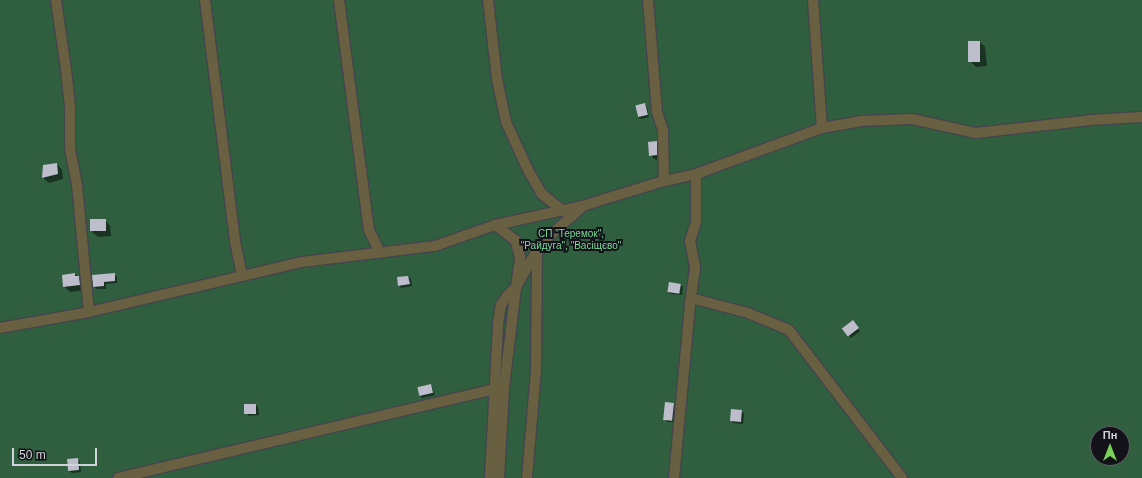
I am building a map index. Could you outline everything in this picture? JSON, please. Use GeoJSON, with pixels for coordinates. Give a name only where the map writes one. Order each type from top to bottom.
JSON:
{"type":"FeatureCollection","features":[{"type":"Feature","properties":{"kind":"street"},"geometry":{"type":"LineString","coordinates":[[56,0],[70,107],[70,149],[77,185],[89,312]]}},
{"type":"Feature","properties":{"kind":"street"},"geometry":{"type":"LineString","coordinates":[[205,0],[235,242],[242,276]]}},
{"type":"Feature","properties":{"kind":"street"},"geometry":{"type":"LineString","coordinates":[[339,0],[369,230],[380,253]]}},
{"type":"Feature","properties":{"kind":"street"},"geometry":{"type":"LineString","coordinates":[[488,0],[497,79],[506,122],[528,170],[542,194],[562,211]]}},
{"type":"Feature","properties":{"kind":"street"},"geometry":{"type":"LineString","coordinates":[[648,0],[656,112],[663,130],[664,182]]}},
{"type":"Feature","properties":{"kind":"street"},"geometry":{"type":"LineString","coordinates":[[813,0],[822,128]]}},
{"type":"Feature","properties":{"kind":"street"},"geometry":{"type":"LineString","coordinates":[[0,328],[89,312],[302,262],[435,246],[495,225],[582,206],[696,174],[822,128],[860,121],[912,119],[976,133],[1091,120],[1142,117]]}},
{"type":"Feature","properties":{"kind":"street"},"geometry":{"type":"LineString","coordinates":[[674,478],[691,298],[696,267],[690,241],[696,222],[696,174]]}},
{"type":"Feature","properties":{"kind":"street"},"geometry":{"type":"LineString","coordinates":[[490,478],[498,323],[501,305],[516,287],[537,250],[547,238],[582,206]]}},
{"type":"Feature","properties":{"kind":"street"},"geometry":{"type":"LineString","coordinates":[[495,225],[516,240],[520,257],[504,388],[499,478]]}},
{"type":"Feature","properties":{"kind":"street"},"geometry":{"type":"LineString","coordinates":[[524,478],[528,478],[536,371],[537,250]]}},
{"type":"Feature","properties":{"kind":"street"},"geometry":{"type":"LineString","coordinates":[[691,298],[748,313],[789,330],[902,478]]}},
{"type":"Feature","properties":{"kind":"street"},"geometry":{"type":"LineString","coordinates":[[118,478],[495,389]]}},
{"type":"Feature","properties":{"kind":"green space","name":"СП \"Теремок\", \"Райдуга\", \"Васіщєво\""},"geometry":{"type":"Polygon","coordinates":[[[0,0],[1142,0],[1142,478],[0,478],[0,0]]]}},
{"type":"Feature","properties":{"kind":"building"},"geometry":{"type":"Polygon","coordinates":[[[968,41],[980,41],[980,62],[968,62],[968,41]]]}},
{"type":"Feature","properties":{"kind":"building"},"geometry":{"type":"Polygon","coordinates":[[[645,103],[648,115],[638,117],[635,105],[645,103]]]}},
{"type":"Feature","properties":{"kind":"building"},"geometry":{"type":"Polygon","coordinates":[[[657,141],[657,155],[649,156],[648,142],[657,141]]]}},
{"type":"Feature","properties":{"kind":"building"},"geometry":{"type":"Polygon","coordinates":[[[57,163],[58,174],[42,178],[43,165],[57,163]]]}},
{"type":"Feature","properties":{"kind":"building"},"geometry":{"type":"Polygon","coordinates":[[[90,219],[106,219],[106,231],[90,231],[90,219]]]}},
{"type":"Feature","properties":{"kind":"building"},"geometry":{"type":"Polygon","coordinates":[[[75,273],[75,276],[79,276],[80,285],[63,287],[62,275],[75,273]]]}},
{"type":"Feature","properties":{"kind":"building"},"geometry":{"type":"Polygon","coordinates":[[[115,273],[115,281],[104,282],[104,286],[93,287],[92,275],[115,273]]]}},
{"type":"Feature","properties":{"kind":"building"},"geometry":{"type":"Polygon","coordinates":[[[408,276],[410,284],[398,286],[397,277],[408,276]]]}},
{"type":"Feature","properties":{"kind":"building"},"geometry":{"type":"Polygon","coordinates":[[[669,282],[681,284],[679,294],[667,292],[669,282]]]}},
{"type":"Feature","properties":{"kind":"building"},"geometry":{"type":"Polygon","coordinates":[[[853,320],[859,328],[848,336],[842,328],[853,320]]]}},
{"type":"Feature","properties":{"kind":"building"},"geometry":{"type":"Polygon","coordinates":[[[431,384],[433,393],[419,396],[417,387],[431,384]]]}},
{"type":"Feature","properties":{"kind":"building"},"geometry":{"type":"Polygon","coordinates":[[[665,402],[674,403],[672,421],[663,420],[665,402]]]}},
{"type":"Feature","properties":{"kind":"building"},"geometry":{"type":"Polygon","coordinates":[[[244,404],[256,404],[256,414],[244,414],[244,404]]]}},
{"type":"Feature","properties":{"kind":"building"},"geometry":{"type":"Polygon","coordinates":[[[731,409],[742,410],[741,422],[730,421],[731,409]]]}},
{"type":"Feature","properties":{"kind":"building"},"geometry":{"type":"Polygon","coordinates":[[[78,458],[79,470],[68,471],[67,459],[78,458]]]}}]}
